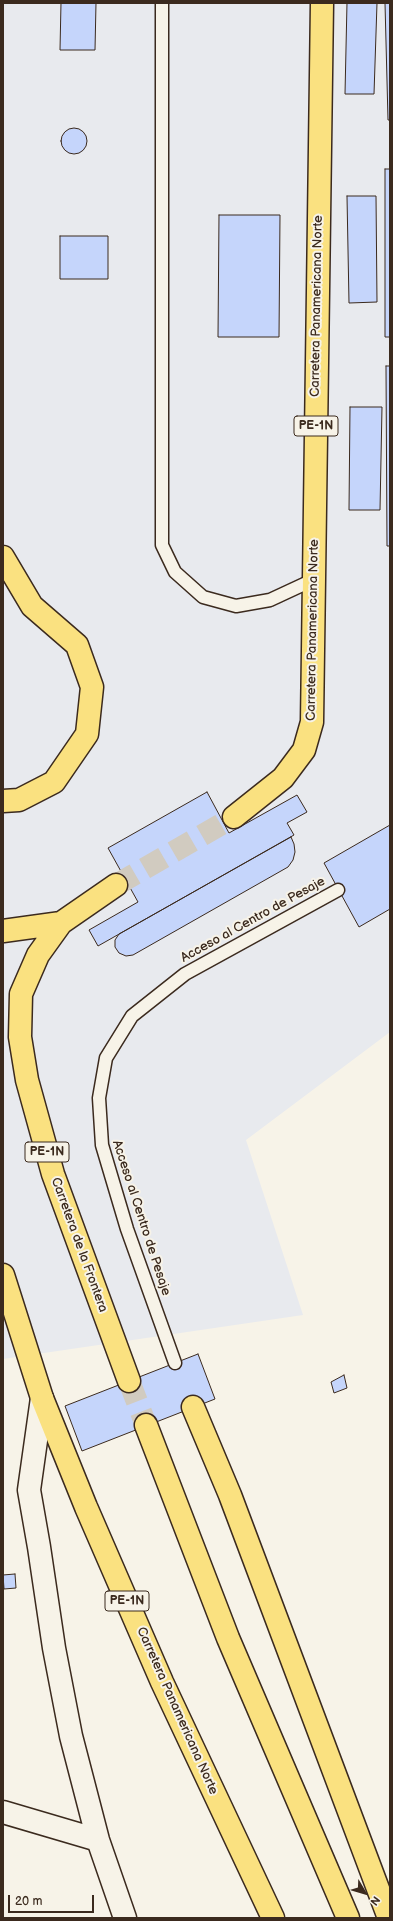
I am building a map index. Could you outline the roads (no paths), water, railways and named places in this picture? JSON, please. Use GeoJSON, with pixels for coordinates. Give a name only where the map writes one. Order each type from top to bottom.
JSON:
{"type":"FeatureCollection","features":[{"type":"Feature","properties":{"kind":"highway","name":"Carretera Panamericana Norte"},"geometry":{"type":"LineString","coordinates":[[234,817],[283,778],[304,750],[312,722],[322,3]]}},
{"type":"Feature","properties":{"kind":"highway"},"geometry":{"type":"LineString","coordinates":[[3,557],[32,606],[77,645],[92,687],[87,734],[54,782],[19,800],[3,802]]}},
{"type":"Feature","properties":{"kind":"highway","name":"Carretera de la Frontera"},"geometry":{"type":"LineString","coordinates":[[116,885],[61,923],[38,955],[21,994],[20,1036],[27,1080],[53,1174],[129,1381]]}},
{"type":"Feature","properties":{"kind":"highway"},"geometry":{"type":"LineString","coordinates":[[3,931],[61,923]]}},
{"type":"Feature","properties":{"kind":"highway","name":"Carretera Panamericana Norte"},"geometry":{"type":"LineString","coordinates":[[3,1276],[42,1398],[86,1507],[162,1682],[273,1918]]}},
{"type":"Feature","properties":{"kind":"highway"},"geometry":{"type":"LineString","coordinates":[[193,1407],[230,1495],[389,1918]]}},
{"type":"Feature","properties":{"kind":"highway"},"geometry":{"type":"LineString","coordinates":[[146,1425],[228,1638],[348,1918]]}},
{"type":"Feature","properties":{"kind":"street"},"geometry":{"type":"LineString","coordinates":[[42,1398],[29,1490],[40,1547],[54,1648],[71,1736],[98,1840],[125,1918]]}},
{"type":"Feature","properties":{"kind":"street"},"geometry":{"type":"LineString","coordinates":[[3,1812],[98,1840]]}},
{"type":"Feature","properties":{"kind":"lane"},"geometry":{"type":"LineString","coordinates":[[162,3],[162,545],[175,572],[203,596],[236,606],[270,600],[314,580]]}},
{"type":"Feature","properties":{"kind":"lane","name":"Acceso al Centro de Pesaje"},"geometry":{"type":"LineString","coordinates":[[175,1363],[127,1229],[102,1145],[99,1098],[106,1058],[132,1016],[185,974],[338,890]]}},
{"type":"Feature","properties":{"kind":"tunnel"},"geometry":{"type":"LineString","coordinates":[[116,885],[234,817]]}},
{"type":"Feature","properties":{"kind":"tunnel"},"geometry":{"type":"LineString","coordinates":[[129,1381],[146,1425]]}}]}
